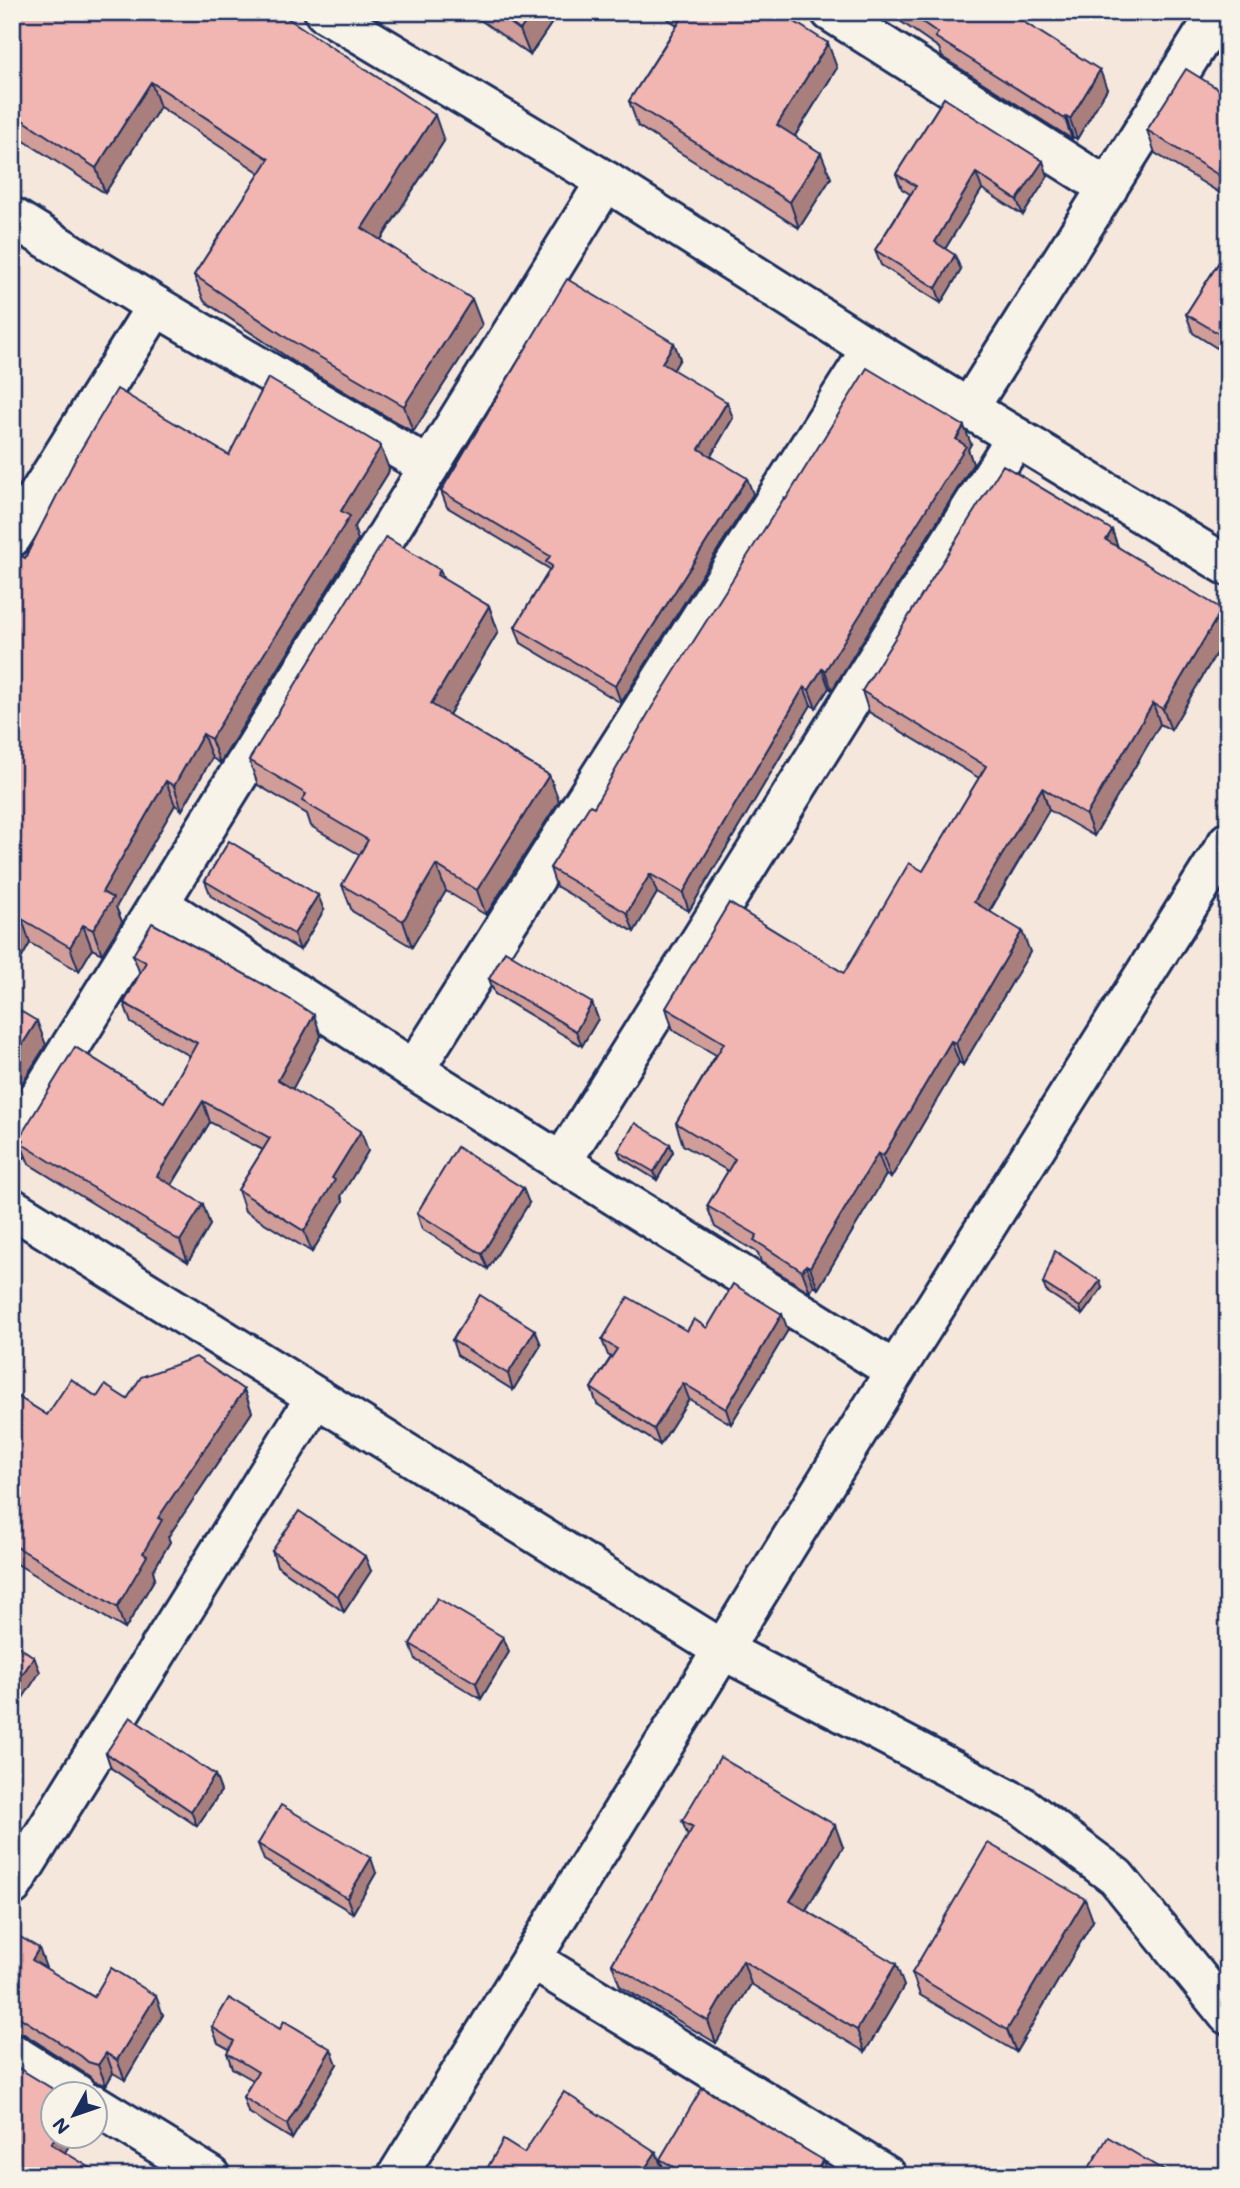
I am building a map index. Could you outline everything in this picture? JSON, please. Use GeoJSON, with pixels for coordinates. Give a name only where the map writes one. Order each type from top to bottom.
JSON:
{"type":"FeatureCollection","features":[{"type":"Feature","properties":{"kind":"street"},"geometry":{"type":"LineString","coordinates":[[831,12],[1108,188]]}},
{"type":"Feature","properties":{"kind":"street"},"geometry":{"type":"LineString","coordinates":[[969,408],[1218,12]]}},
{"type":"Feature","properties":{"kind":"street"},"geometry":{"type":"LineString","coordinates":[[349,19],[871,349],[1228,566]]}},
{"type":"Feature","properties":{"kind":"street"},"geometry":{"type":"LineString","coordinates":[[12,1141],[606,181]]}},
{"type":"Feature","properties":{"kind":"street"},"geometry":{"type":"LineString","coordinates":[[12,217],[156,306],[429,467]]}},
{"type":"Feature","properties":{"kind":"street"},"geometry":{"type":"LineString","coordinates":[[12,537],[156,306]]}},
{"type":"Feature","properties":{"kind":"street"},"geometry":{"type":"LineString","coordinates":[[414,1070],[871,349]]}},
{"type":"Feature","properties":{"kind":"street"},"geometry":{"type":"LineString","coordinates":[[561,1163],[1016,437]]}},
{"type":"Feature","properties":{"kind":"street"},"geometry":{"type":"LineString","coordinates":[[397,2176],[895,1371],[1228,842]]}},
{"type":"Feature","properties":{"kind":"street"},"geometry":{"type":"LineString","coordinates":[[159,904],[414,1070],[895,1371]]}},
{"type":"Feature","properties":{"kind":"street"},"geometry":{"type":"LineString","coordinates":[[12,1208],[723,1650],[1022,1806],[1116,1877],[1228,2015]]}},
{"type":"Feature","properties":{"kind":"street"},"geometry":{"type":"LineString","coordinates":[[12,1886],[315,1398]]}},
{"type":"Feature","properties":{"kind":"street"},"geometry":{"type":"LineString","coordinates":[[531,1959],[886,2176]]}},
{"type":"Feature","properties":{"kind":"street"},"geometry":{"type":"LineString","coordinates":[[12,2053],[55,2080]]}},
{"type":"Feature","properties":{"kind":"street"},"geometry":{"type":"LineString","coordinates":[[108,2113],[211,2176]]}},
{"type":"Feature","properties":{"kind":"building"},"geometry":{"type":"Polygon","coordinates":[[[12,12],[278,12],[435,115],[362,228],[472,299],[404,406],[287,338],[194,275],[269,159],[151,82],[96,168],[12,113],[12,12]]]}},
{"type":"Feature","properties":{"kind":"building"},"geometry":{"type":"Polygon","coordinates":[[[495,12],[533,12],[520,30],[495,12]]]}},
{"type":"Feature","properties":{"kind":"building"},"geometry":{"type":"Polygon","coordinates":[[[686,12],[779,12],[828,43],[777,125],[821,153],[790,202],[629,101],[686,12]]]}},
{"type":"Feature","properties":{"kind":"building"},"geometry":{"type":"Polygon","coordinates":[[[908,12],[1008,12],[1100,70],[1070,119],[1065,119],[935,37],[938,33],[908,12]]]}},
{"type":"Feature","properties":{"kind":"building"},"geometry":{"type":"Polygon","coordinates":[[[1228,12],[1228,23],[1222,19],[1228,12]]]}},
{"type":"Feature","properties":{"kind":"building"},"geometry":{"type":"Polygon","coordinates":[[[1186,69],[1228,95],[1228,181],[1147,130],[1186,69]]]}},
{"type":"Feature","properties":{"kind":"building"},"geometry":{"type":"Polygon","coordinates":[[[944,98],[1043,161],[1017,200],[976,173],[935,242],[955,255],[936,288],[875,250],[916,186],[896,174],[944,98]]]}},
{"type":"Feature","properties":{"kind":"building"},"geometry":{"type":"Polygon","coordinates":[[[1228,248],[1228,339],[1186,314],[1228,248]]]}},
{"type":"Feature","properties":{"kind":"building"},"geometry":{"type":"Polygon","coordinates":[[[567,279],[674,343],[662,363],[727,402],[699,449],[747,478],[615,686],[515,627],[552,566],[546,562],[550,556],[441,491],[567,279]]]}},
{"type":"Feature","properties":{"kind":"building"},"geometry":{"type":"Polygon","coordinates":[[[867,368],[964,426],[956,439],[966,446],[825,671],[822,669],[809,690],[804,687],[683,893],[650,874],[627,913],[550,868],[590,805],[594,807],[652,707],[867,368]]]}},
{"type":"Feature","properties":{"kind":"building"},"geometry":{"type":"Polygon","coordinates":[[[268,378],[380,445],[341,511],[350,516],[211,739],[203,734],[174,786],[166,781],[102,892],[113,898],[93,930],[83,925],[70,947],[22,919],[12,935],[12,552],[25,558],[77,456],[117,389],[229,455],[268,378]]]}},
{"type":"Feature","properties":{"kind":"building"},"geometry":{"type":"Polygon","coordinates":[[[1003,465],[1112,530],[1106,540],[1222,609],[1163,709],[1153,703],[1086,815],[1042,788],[974,902],[1022,931],[956,1043],[951,1041],[883,1156],[878,1153],[810,1267],[806,1265],[802,1271],[754,1240],[757,1235],[707,1206],[735,1159],[676,1123],[724,1043],[666,1008],[729,903],[844,973],[909,863],[923,871],[986,766],[862,691],[1003,465]]]}},
{"type":"Feature","properties":{"kind":"building"},"geometry":{"type":"Polygon","coordinates":[[[386,537],[440,570],[437,575],[489,606],[431,704],[549,775],[477,890],[436,865],[403,921],[342,885],[368,840],[302,801],[306,794],[249,760],[386,537]]]}},
{"type":"Feature","properties":{"kind":"building"},"geometry":{"type":"Polygon","coordinates":[[[229,841],[318,895],[294,934],[205,881],[229,841]]]}},
{"type":"Feature","properties":{"kind":"building"},"geometry":{"type":"Polygon","coordinates":[[[152,923],[314,1015],[278,1080],[361,1131],[304,1231],[238,1190],[270,1138],[203,1101],[157,1176],[203,1204],[180,1241],[22,1144],[24,1140],[18,1137],[75,1047],[164,1102],[197,1043],[124,1003],[146,962],[133,955],[152,923]]]}},
{"type":"Feature","properties":{"kind":"building"},"geometry":{"type":"Polygon","coordinates":[[[505,951],[592,1003],[576,1031],[489,979],[505,951]]]}},
{"type":"Feature","properties":{"kind":"building"},"geometry":{"type":"Polygon","coordinates":[[[12,1006],[37,1021],[12,1061],[12,1006]]]}},
{"type":"Feature","properties":{"kind":"building"},"geometry":{"type":"Polygon","coordinates":[[[635,1123],[670,1144],[654,1172],[618,1151],[635,1123]]]}},
{"type":"Feature","properties":{"kind":"building"},"geometry":{"type":"Polygon","coordinates":[[[457,1147],[523,1188],[482,1254],[417,1213],[457,1147]]]}},
{"type":"Feature","properties":{"kind":"building"},"geometry":{"type":"Polygon","coordinates":[[[1055,1251],[1100,1281],[1080,1307],[1043,1283],[1055,1251]]]}},
{"type":"Feature","properties":{"kind":"building"},"geometry":{"type":"Polygon","coordinates":[[[733,1284],[782,1314],[726,1409],[683,1383],[654,1429],[591,1388],[617,1349],[602,1340],[628,1297],[687,1331],[694,1319],[707,1328],[733,1284]]]}},
{"type":"Feature","properties":{"kind":"building"},"geometry":{"type":"Polygon","coordinates":[[[480,1295],[535,1330],[508,1374],[452,1340],[480,1295]]]}},
{"type":"Feature","properties":{"kind":"building"},"geometry":{"type":"Polygon","coordinates":[[[196,1357],[244,1390],[158,1518],[162,1520],[143,1553],[147,1556],[117,1607],[12,1544],[12,1496],[15,1492],[12,1491],[12,1393],[47,1415],[71,1379],[97,1397],[105,1385],[127,1399],[141,1377],[196,1357]]]}},
{"type":"Feature","properties":{"kind":"building"},"geometry":{"type":"Polygon","coordinates":[[[299,1511],[365,1556],[338,1596],[272,1551],[299,1511]]]}},
{"type":"Feature","properties":{"kind":"building"},"geometry":{"type":"Polygon","coordinates":[[[437,1598],[503,1637],[476,1683],[410,1644],[437,1598]]]}},
{"type":"Feature","properties":{"kind":"building"},"geometry":{"type":"Polygon","coordinates":[[[12,1642],[34,1657],[12,1690],[12,1642]]]}},
{"type":"Feature","properties":{"kind":"building"},"geometry":{"type":"Polygon","coordinates":[[[130,1717],[215,1775],[191,1811],[106,1753],[130,1717]]]}},
{"type":"Feature","properties":{"kind":"building"},"geometry":{"type":"Polygon","coordinates":[[[720,1757],[835,1825],[790,1901],[896,1964],[857,2030],[743,1961],[708,2021],[612,1964],[693,1827],[682,1821],[720,1757]]]}},
{"type":"Feature","properties":{"kind":"building"},"geometry":{"type":"Polygon","coordinates":[[[281,1805],[371,1858],[347,1898],[258,1844],[281,1805]]]}},
{"type":"Feature","properties":{"kind":"building"},"geometry":{"type":"Polygon","coordinates":[[[988,1843],[1085,1899],[1007,2030],[912,1973],[988,1843]]]}},
{"type":"Feature","properties":{"kind":"building"},"geometry":{"type":"Polygon","coordinates":[[[12,1932],[39,1948],[32,1960],[94,1997],[111,1968],[156,1996],[117,2060],[106,2053],[98,2065],[88,2062],[12,2013],[12,1932]]]}},
{"type":"Feature","properties":{"kind":"building"},"geometry":{"type":"Polygon","coordinates":[[[229,1998],[280,2029],[284,2021],[331,2049],[287,2124],[243,2097],[258,2072],[227,2053],[234,2041],[212,2027],[229,1998]]]}},
{"type":"Feature","properties":{"kind":"building"},"geometry":{"type":"Polygon","coordinates":[[[12,2064],[38,2080],[38,2150],[61,2150],[104,2176],[12,2176],[12,2064]]]}},
{"type":"Feature","properties":{"kind":"building"},"geometry":{"type":"Polygon","coordinates":[[[702,2088],[823,2160],[814,2176],[689,2176],[660,2159],[702,2088]]]}},
{"type":"Feature","properties":{"kind":"building"},"geometry":{"type":"Polygon","coordinates":[[[564,2092],[656,2152],[640,2176],[483,2176],[503,2140],[524,2153],[564,2092]]]}},
{"type":"Feature","properties":{"kind":"building"},"geometry":{"type":"Polygon","coordinates":[[[1108,2137],[1173,2176],[1084,2176],[1108,2137]]]}}]}
